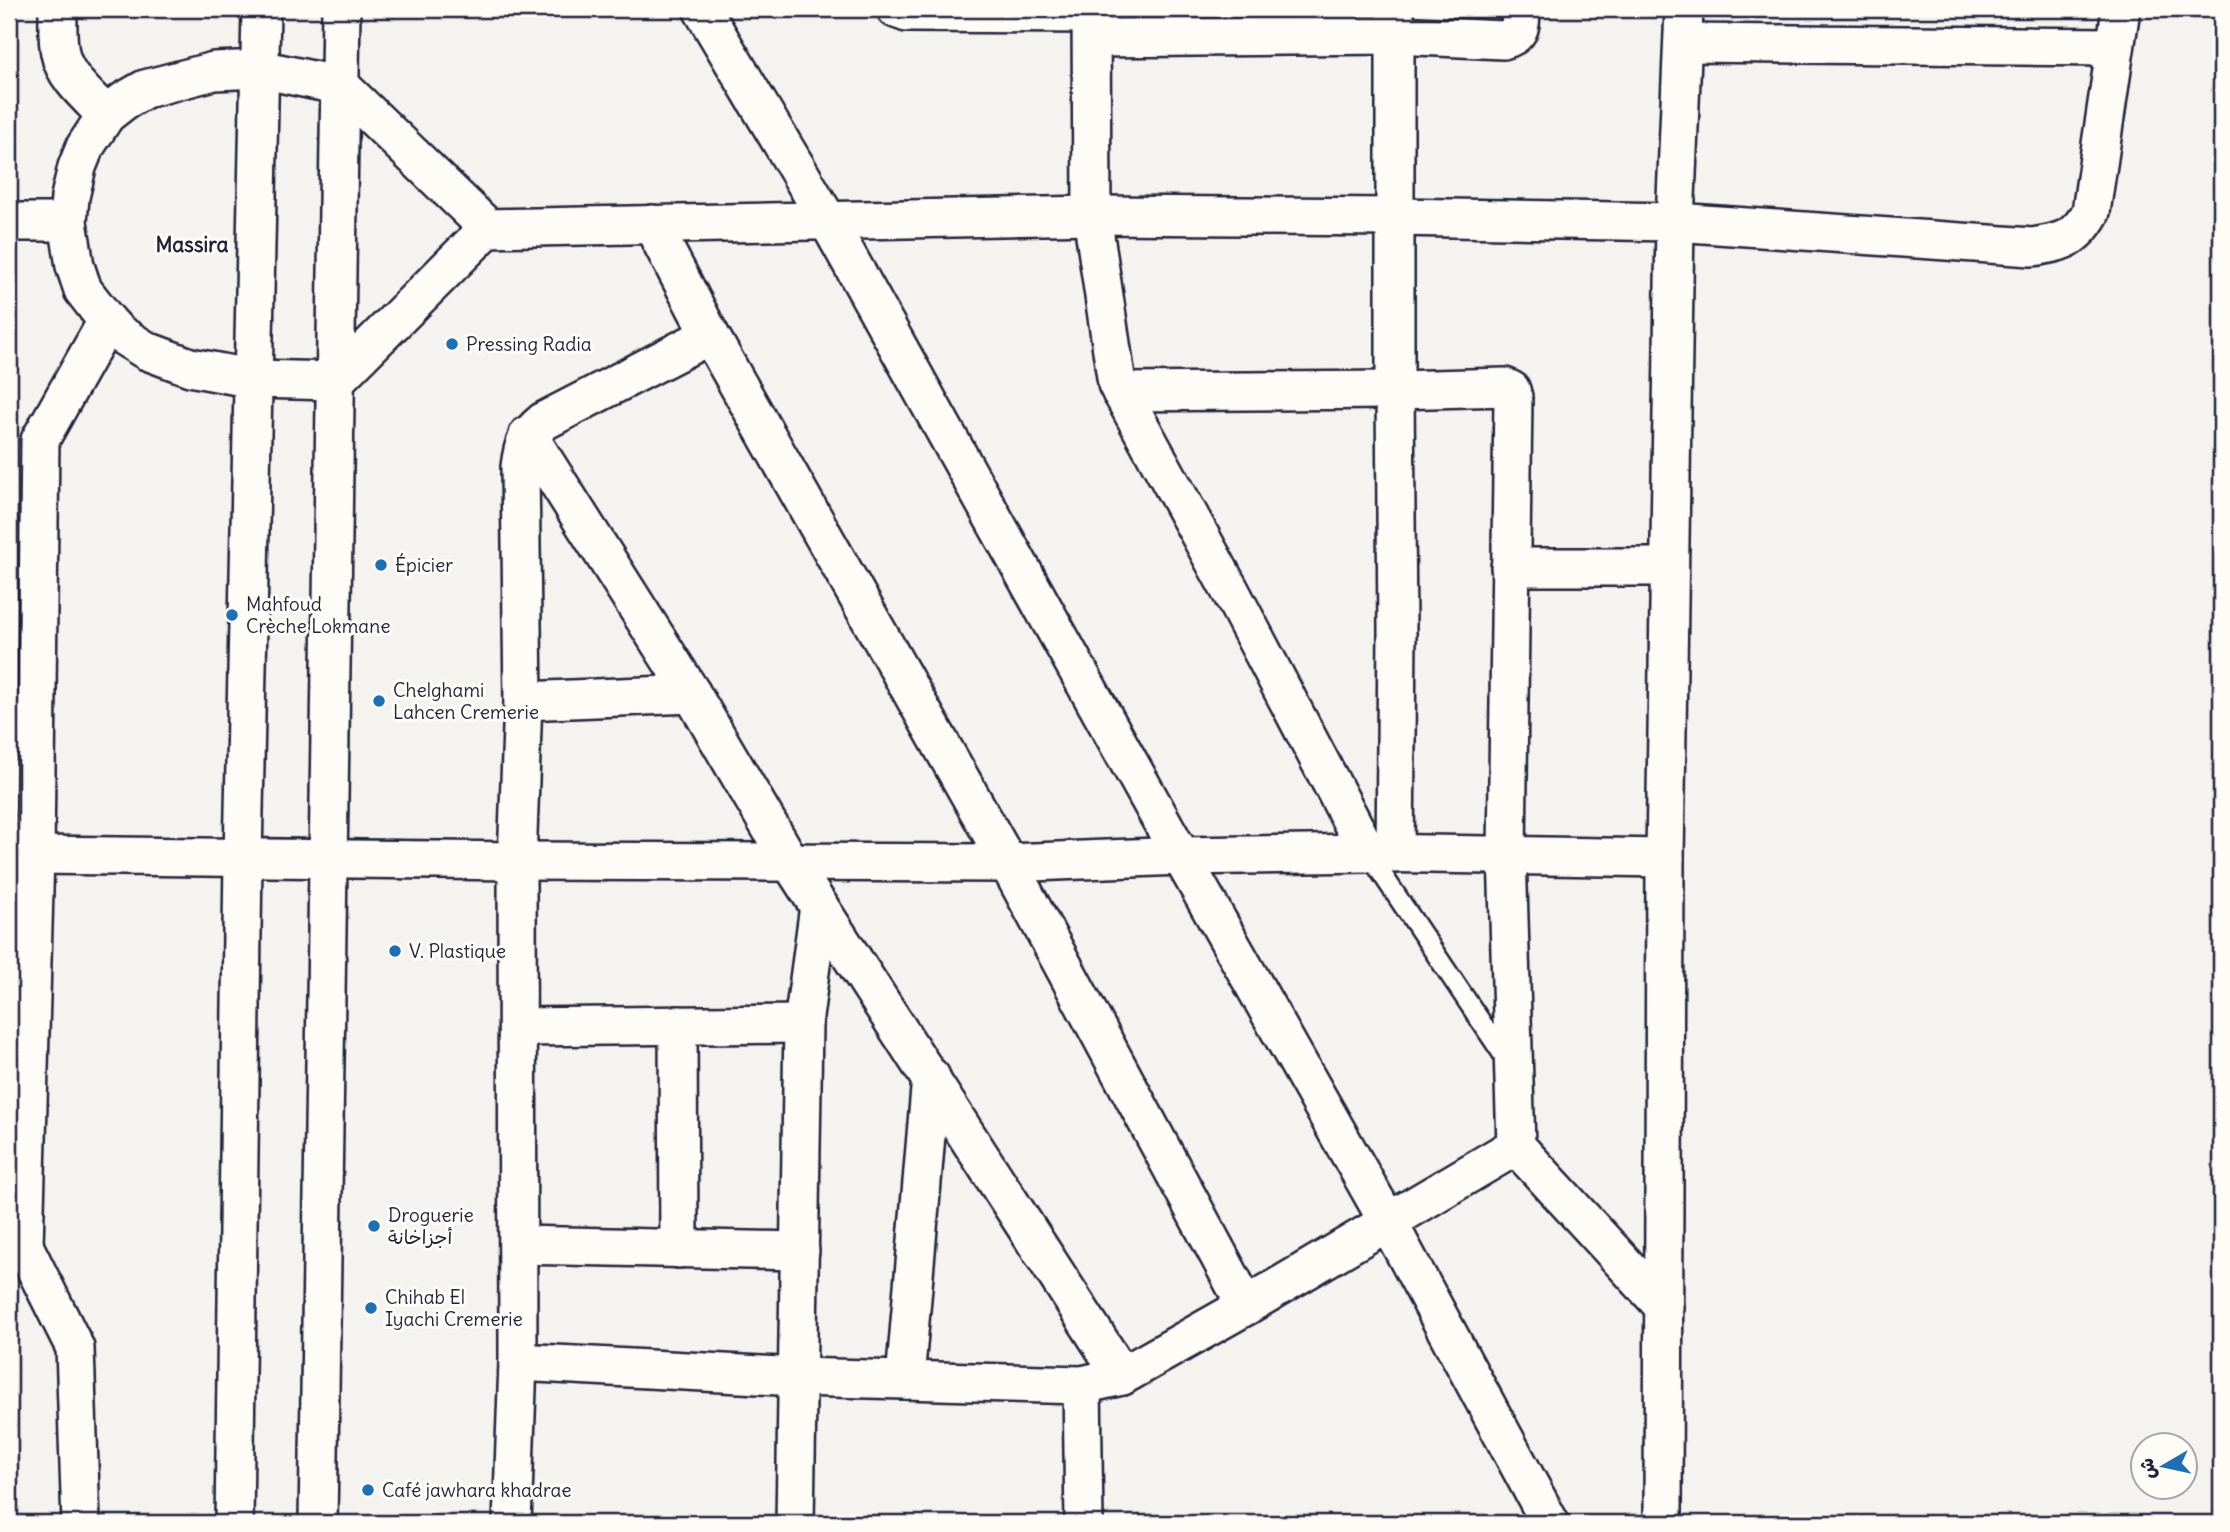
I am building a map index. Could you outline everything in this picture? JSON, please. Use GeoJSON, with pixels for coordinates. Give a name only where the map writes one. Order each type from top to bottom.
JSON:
{"type":"FeatureCollection","features":[{"type":"Feature","properties":{"kind":"street"},"geometry":{"type":"LineString","coordinates":[[58,9],[60,54],[64,64],[73,78],[106,114]]}},
{"type":"Feature","properties":{"kind":"street"},"geometry":{"type":"LineString","coordinates":[[234,1523],[243,858],[261,9]]}},
{"type":"Feature","properties":{"kind":"street"},"geometry":{"type":"LineString","coordinates":[[318,1523],[341,9]]}},
{"type":"Feature","properties":{"kind":"street"},"geometry":{"type":"LineString","coordinates":[[702,9],[828,221],[1388,1222],[1550,1523]]}},
{"type":"Feature","properties":{"kind":"street"},"geometry":{"type":"LineString","coordinates":[[896,9],[907,13],[1091,20],[1395,22],[1507,39],[1515,36],[1520,29],[1521,9]]}},
{"type":"Feature","properties":{"kind":"street"},"geometry":{"type":"LineString","coordinates":[[488,228],[341,86],[260,69],[214,71],[167,82],[145,89],[106,114],[85,147],[77,167],[68,222],[75,265],[83,290],[118,333],[147,351],[190,367],[254,379],[335,382],[488,228],[1092,215],[1396,217],[1675,222],[2032,247],[2068,239],[2082,228],[2091,212],[2121,9]]}},
{"type":"Feature","properties":{"kind":"street"},"geometry":{"type":"LineString","coordinates":[[1091,20],[1092,215],[1114,375],[1231,592],[1381,853]]}},
{"type":"Feature","properties":{"kind":"street"},"geometry":{"type":"LineString","coordinates":[[1381,853],[1397,619],[1395,22]]}},
{"type":"Feature","properties":{"kind":"street"},"geometry":{"type":"LineString","coordinates":[[1663,1523],[1665,858],[1675,222],[1684,26],[2115,47]]}},
{"type":"Feature","properties":{"kind":"street"},"geometry":{"type":"LineString","coordinates":[[9,222],[68,222]]}},
{"type":"Feature","properties":{"kind":"street"},"geometry":{"type":"LineString","coordinates":[[652,224],[710,335],[1008,863],[1246,1306]]}},
{"type":"Feature","properties":{"kind":"street"},"geometry":{"type":"LineString","coordinates":[[81,1523],[75,1348],[16,1235],[35,855],[24,440],[107,321]]}},
{"type":"Feature","properties":{"kind":"street"},"geometry":{"type":"LineString","coordinates":[[512,1523],[518,1362],[517,861],[523,701],[522,450],[527,435],[544,421],[710,335]]}},
{"type":"Feature","properties":{"kind":"street"},"geometry":{"type":"LineString","coordinates":[[1121,392],[1505,387],[1511,390],[1507,854],[1516,1146],[1664,1307]]}},
{"type":"Feature","properties":{"kind":"street"},"geometry":{"type":"LineString","coordinates":[[527,435],[692,694],[791,863],[1122,1376]]}},
{"type":"Feature","properties":{"kind":"street"},"geometry":{"type":"LineString","coordinates":[[1510,567],[1670,567]]}},
{"type":"Feature","properties":{"kind":"street"},"geometry":{"type":"LineString","coordinates":[[523,701],[692,694]]}},
{"type":"Feature","properties":{"kind":"street"},"geometry":{"type":"LineString","coordinates":[[35,855],[791,863],[1008,863],[1181,856],[1381,853],[1665,858]]}},
{"type":"Feature","properties":{"kind":"street"},"geometry":{"type":"LineString","coordinates":[[795,1523],[803,1024],[819,906]]}},
{"type":"Feature","properties":{"kind":"street"},"geometry":{"type":"LineString","coordinates":[[518,1027],[803,1024]]}},
{"type":"Feature","properties":{"kind":"street"},"geometry":{"type":"LineString","coordinates":[[678,1026],[679,1249]]}},
{"type":"Feature","properties":{"kind":"street"},"geometry":{"type":"LineString","coordinates":[[905,1380],[931,1077]]}},
{"type":"Feature","properties":{"kind":"street"},"geometry":{"type":"LineString","coordinates":[[518,1362],[798,1377],[1082,1385],[1122,1376],[1516,1146]]}},
{"type":"Feature","properties":{"kind":"street"},"geometry":{"type":"LineString","coordinates":[[518,1245],[800,1251]]}},
{"type":"Feature","properties":{"kind":"street"},"geometry":{"type":"LineString","coordinates":[[1082,1385],[1084,1523]]}},
{"type":"Feature","properties":{"kind":"lane"},"geometry":{"type":"LineString","coordinates":[[1381,853],[1514,1070]]}},
{"type":"Feature","properties":{"kind":"place","name":"Pressing Radia"},"geometry":{"type":"Point","coordinates":[452,344]}},
{"type":"Feature","properties":{"kind":"place","name":"Épicier"},"geometry":{"type":"Point","coordinates":[381,565]}},
{"type":"Feature","properties":{"kind":"place","name":"Mahfoud Crèche Lokmane"},"geometry":{"type":"Point","coordinates":[232,615]}},
{"type":"Feature","properties":{"kind":"place","name":"Chelghami Lahcen Cremerie"},"geometry":{"type":"Point","coordinates":[379,701]}},
{"type":"Feature","properties":{"kind":"place","name":"V. Plastique"},"geometry":{"type":"Point","coordinates":[395,951]}},
{"type":"Feature","properties":{"kind":"place","name":"Droguerie أجزاخانة"},"geometry":{"type":"Point","coordinates":[374,1226]}},
{"type":"Feature","properties":{"kind":"place","name":"Chihab El Iyachi Cremerie"},"geometry":{"type":"Point","coordinates":[371,1308]}},
{"type":"Feature","properties":{"kind":"place","name":"Café jawhara khadrae"},"geometry":{"type":"Point","coordinates":[368,1490]}},
{"type":"Feature","properties":{"kind":"district","name":"Massira"},"geometry":{"type":"Point","coordinates":[192,244]}}]}
